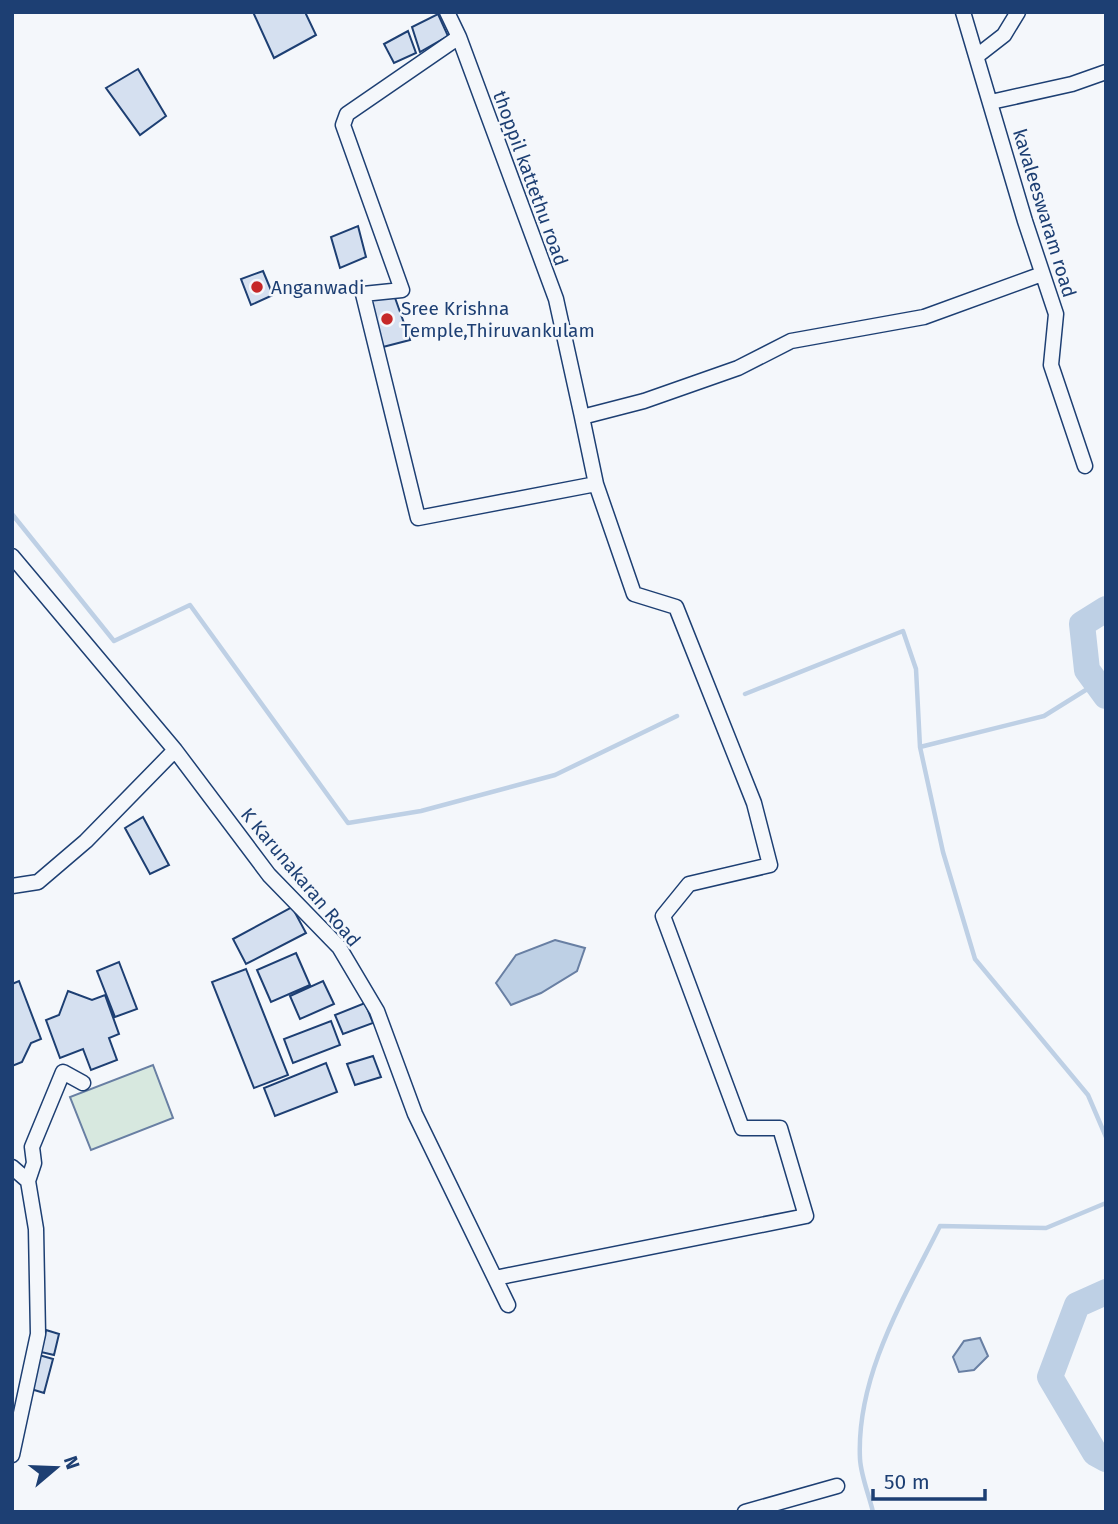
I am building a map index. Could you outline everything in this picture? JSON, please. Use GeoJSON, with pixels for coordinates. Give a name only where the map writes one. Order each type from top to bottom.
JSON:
{"type":"FeatureCollection","features":[{"type":"Feature","properties":{"kind":"street","name":"thoppil kattethu road"},"geometry":{"type":"LineString","coordinates":[[447,12],[556,299],[596,484],[634,594],[676,607],[754,803],[770,864],[689,884],[663,916],[742,1128],[780,1128],[806,1216],[495,1278]]}},
{"type":"Feature","properties":{"kind":"street","name":"kavaleeswaram road"},"geometry":{"type":"LineString","coordinates":[[964,12],[1056,314],[1051,365],[1085,466]]}},
{"type":"Feature","properties":{"kind":"street"},"geometry":{"type":"LineString","coordinates":[[977,55],[1004,35],[1018,12]]}},
{"type":"Feature","properties":{"kind":"street"},"geometry":{"type":"LineString","coordinates":[[458,37],[348,114],[343,125],[402,290],[363,294],[418,518],[596,484]]}},
{"type":"Feature","properties":{"kind":"street"},"geometry":{"type":"LineString","coordinates":[[991,102],[1072,84],[1106,72]]}},
{"type":"Feature","properties":{"kind":"street"},"geometry":{"type":"LineString","coordinates":[[582,416],[644,401],[738,368],[791,341],[924,317],[1042,274]]}},
{"type":"Feature","properties":{"kind":"street","name":"K Karunakaran Road"},"geometry":{"type":"LineString","coordinates":[[12,556],[175,751],[269,875],[338,947],[377,1011],[415,1114],[508,1305]]}},
{"type":"Feature","properties":{"kind":"street"},"geometry":{"type":"LineString","coordinates":[[12,886],[38,882],[86,841],[175,751]]}},
{"type":"Feature","properties":{"kind":"street"},"geometry":{"type":"LineString","coordinates":[[12,1455],[38,1335],[36,1229],[28,1181],[34,1163],[32,1147],[63,1072],[83,1083]]}},
{"type":"Feature","properties":{"kind":"street"},"geometry":{"type":"LineString","coordinates":[[12,1167],[28,1181]]}},
{"type":"Feature","properties":{"kind":"street"},"geometry":{"type":"LineString","coordinates":[[745,1512],[837,1486]]}},
{"type":"Feature","properties":{"kind":"shaded area"},"geometry":{"type":"Polygon","coordinates":[[[153,1065],[173,1118],[91,1150],[70,1097],[153,1065]]]}},
{"type":"Feature","properties":{"kind":"water"},"geometry":{"type":"Polygon","coordinates":[[[555,940],[585,948],[577,971],[541,993],[511,1005],[496,983],[516,955],[555,940]]]}},
{"type":"Feature","properties":{"kind":"water"},"geometry":{"type":"Polygon","coordinates":[[[980,1338],[988,1356],[974,1370],[959,1372],[953,1357],[964,1341],[980,1338]]]}},
{"type":"Feature","properties":{"kind":"building"},"geometry":{"type":"Polygon","coordinates":[[[253,12],[305,12],[316,35],[274,58],[253,12]]]}},
{"type":"Feature","properties":{"kind":"building"},"geometry":{"type":"Polygon","coordinates":[[[438,14],[448,36],[420,52],[412,27],[438,14]]]}},
{"type":"Feature","properties":{"kind":"building"},"geometry":{"type":"Polygon","coordinates":[[[408,31],[416,53],[394,63],[384,44],[408,31]]]}},
{"type":"Feature","properties":{"kind":"building"},"geometry":{"type":"Polygon","coordinates":[[[138,69],[166,116],[140,135],[106,88],[138,69]]]}},
{"type":"Feature","properties":{"kind":"building"},"geometry":{"type":"Polygon","coordinates":[[[358,226],[366,257],[340,268],[331,237],[358,226]]]}},
{"type":"Feature","properties":{"kind":"building","name":"Anganwadi"},"geometry":{"type":"Polygon","coordinates":[[[263,271],[273,295],[251,305],[241,279],[263,271]]]}},
{"type":"Feature","properties":{"kind":"building","name":"Sree Krishna Temple,Thiruvankulam"},"geometry":{"type":"Polygon","coordinates":[[[394,295],[410,340],[379,348],[367,298],[394,295]]]}},
{"type":"Feature","properties":{"kind":"building"},"geometry":{"type":"Polygon","coordinates":[[[143,817],[169,865],[150,874],[125,828],[143,817]]]}},
{"type":"Feature","properties":{"kind":"building"},"geometry":{"type":"Polygon","coordinates":[[[292,907],[306,933],[246,964],[233,939],[292,907]]]}},
{"type":"Feature","properties":{"kind":"building"},"geometry":{"type":"Polygon","coordinates":[[[296,953],[310,985],[271,1002],[257,970],[296,953]]]}},
{"type":"Feature","properties":{"kind":"building"},"geometry":{"type":"Polygon","coordinates":[[[119,962],[137,1009],[115,1017],[97,971],[119,962]]]}},
{"type":"Feature","properties":{"kind":"building"},"geometry":{"type":"Polygon","coordinates":[[[246,969],[288,1075],[254,1088],[212,982],[246,969]]]}},
{"type":"Feature","properties":{"kind":"building"},"geometry":{"type":"Polygon","coordinates":[[[19,981],[41,1039],[31,1043],[22,1062],[12,1066],[12,984],[19,981]]]}},
{"type":"Feature","properties":{"kind":"building"},"geometry":{"type":"Polygon","coordinates":[[[323,981],[334,1004],[300,1019],[290,996],[323,981]]]}},
{"type":"Feature","properties":{"kind":"building"},"geometry":{"type":"Polygon","coordinates":[[[68,991],[92,1000],[105,995],[119,1034],[109,1038],[117,1060],[91,1070],[83,1049],[60,1058],[46,1020],[59,1015],[68,991]]]}},
{"type":"Feature","properties":{"kind":"building"},"geometry":{"type":"Polygon","coordinates":[[[365,1003],[373,1023],[343,1034],[335,1015],[365,1003]]]}},
{"type":"Feature","properties":{"kind":"building"},"geometry":{"type":"Polygon","coordinates":[[[331,1021],[340,1045],[293,1063],[284,1039],[331,1021]]]}},
{"type":"Feature","properties":{"kind":"building"},"geometry":{"type":"Polygon","coordinates":[[[373,1056],[381,1077],[355,1085],[347,1064],[373,1056]]]}},
{"type":"Feature","properties":{"kind":"building"},"geometry":{"type":"Polygon","coordinates":[[[326,1063],[337,1092],[275,1116],[264,1088],[326,1063]]]}},
{"type":"Feature","properties":{"kind":"building"},"geometry":{"type":"Polygon","coordinates":[[[46,1330],[59,1334],[54,1355],[41,1352],[46,1330]]]}},
{"type":"Feature","properties":{"kind":"building"},"geometry":{"type":"Polygon","coordinates":[[[39,1355],[53,1359],[44,1393],[31,1389],[39,1355]]]}},
{"type":"Feature","properties":{"kind":"waterway"},"geometry":{"type":"LineString","coordinates":[[12,514],[114,641],[190,605],[348,823],[421,811],[555,775],[677,716]]}},
{"type":"Feature","properties":{"kind":"waterway"},"geometry":{"type":"LineString","coordinates":[[1106,609],[1082,624],[1087,670],[1106,696]]}},
{"type":"Feature","properties":{"kind":"waterway"},"geometry":{"type":"LineString","coordinates":[[745,694],[903,631],[916,669],[920,747]]}},
{"type":"Feature","properties":{"kind":"waterway"},"geometry":{"type":"LineString","coordinates":[[1097,683],[1044,716],[920,747],[943,852],[975,959],[1088,1095],[1106,1137]]}},
{"type":"Feature","properties":{"kind":"waterway"},"geometry":{"type":"LineString","coordinates":[[873,1512],[860,1459],[866,1398],[885,1338],[940,1226],[1046,1228],[1106,1203]]}},
{"type":"Feature","properties":{"kind":"waterway"},"geometry":{"type":"LineString","coordinates":[[1106,1292],[1077,1305],[1050,1377],[1095,1453],[1106,1459]]}},
{"type":"Feature","properties":{"kind":"place","name":"Anganwadi"},"geometry":{"type":"Point","coordinates":[257,287]}},
{"type":"Feature","properties":{"kind":"place","name":"Sree Krishna Temple,Thiruvankulam"},"geometry":{"type":"Point","coordinates":[387,319]}}]}
